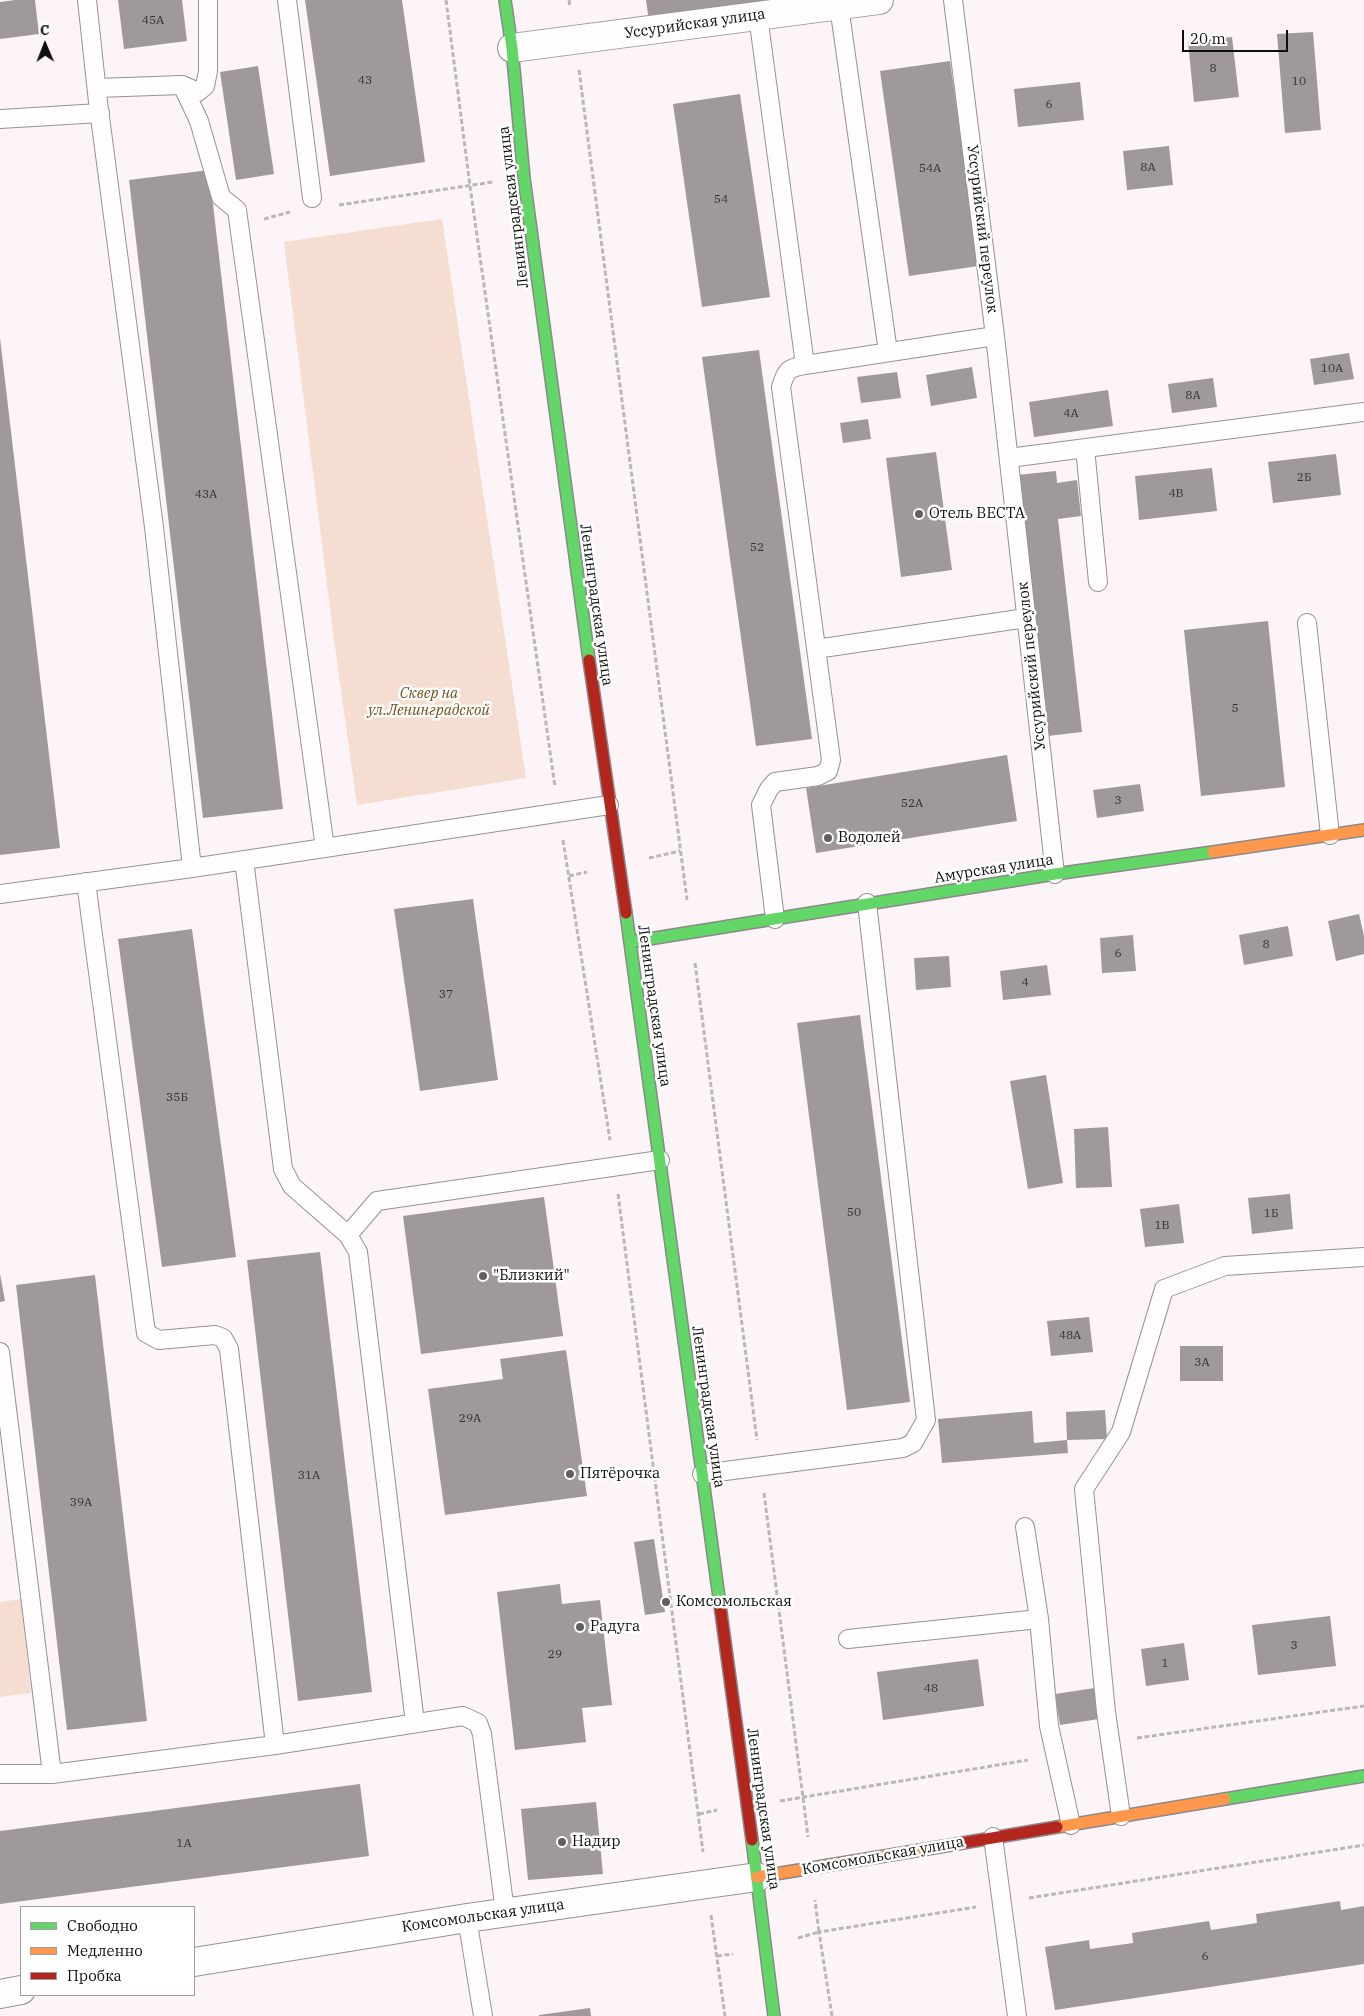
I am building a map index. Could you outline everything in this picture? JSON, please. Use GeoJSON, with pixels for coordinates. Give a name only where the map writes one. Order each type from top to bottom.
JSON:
{"type":"FeatureCollection","features":[{"type":"Feature","properties":{"kind":"main road","name":"Ленинградская улица"},"geometry":{"type":"LineString","coordinates":[[505,0],[512,48],[524,178],[609,806],[660,1160],[774,2016]]}},
{"type":"Feature","properties":{"kind":"main road","name":"Амурская улица"},"geometry":{"type":"LineString","coordinates":[[630,942],[1055,874],[1364,830]]}},
{"type":"Feature","properties":{"kind":"main road","name":"Комсомольская улица"},"geometry":{"type":"LineString","coordinates":[[757,1877],[1364,1776]]}},
{"type":"Feature","properties":{"kind":"street","name":"Уссурийская улица"},"geometry":{"type":"LineString","coordinates":[[512,48],[879,0]]}},
{"type":"Feature","properties":{"kind":"street","name":"Комсомольская улица"},"geometry":{"type":"LineString","coordinates":[[195,1962],[505,1912],[757,1877]]}},
{"type":"Feature","properties":{"kind":"street"},"geometry":{"type":"LineString","coordinates":[[0,1994],[20,1990]]}},
{"type":"Feature","properties":{"kind":"lane"},"geometry":{"type":"LineString","coordinates":[[87,0],[154,527],[192,868]]}},
{"type":"Feature","properties":{"kind":"lane"},"geometry":{"type":"LineString","coordinates":[[97,88],[182,85],[198,92],[205,86],[208,71],[208,0]]}},
{"type":"Feature","properties":{"kind":"lane"},"geometry":{"type":"LineString","coordinates":[[286,0],[314,202]]}},
{"type":"Feature","properties":{"kind":"lane","name":"Уссурийский переулок"},"geometry":{"type":"LineString","coordinates":[[953,0],[995,336],[1055,874]]}},
{"type":"Feature","properties":{"kind":"lane"},"geometry":{"type":"LineString","coordinates":[[839,6],[888,352]]}},
{"type":"Feature","properties":{"kind":"lane"},"geometry":{"type":"LineString","coordinates":[[758,16],[805,365]]}},
{"type":"Feature","properties":{"kind":"lane"},"geometry":{"type":"LineString","coordinates":[[182,85],[199,121],[221,197],[238,210],[325,848]]}},
{"type":"Feature","properties":{"kind":"lane"},"geometry":{"type":"LineString","coordinates":[[0,119],[100,113]]}},
{"type":"Feature","properties":{"kind":"lane"},"geometry":{"type":"LineString","coordinates":[[776,919],[761,805],[768,789],[775,782],[818,776],[828,771],[831,760],[781,386],[784,374],[792,368],[805,365],[995,336]]}},
{"type":"Feature","properties":{"kind":"lane"},"geometry":{"type":"LineString","coordinates":[[1009,458],[1364,412]]}},
{"type":"Feature","properties":{"kind":"lane"},"geometry":{"type":"LineString","coordinates":[[1085,448],[1098,582]]}},
{"type":"Feature","properties":{"kind":"lane"},"geometry":{"type":"LineString","coordinates":[[816,649],[1026,618]]}},
{"type":"Feature","properties":{"kind":"lane"},"geometry":{"type":"LineString","coordinates":[[1307,623],[1330,835]]}},
{"type":"Feature","properties":{"kind":"lane"},"geometry":{"type":"LineString","coordinates":[[0,894],[192,868],[609,806]]}},
{"type":"Feature","properties":{"kind":"lane"},"geometry":{"type":"LineString","coordinates":[[244,860],[283,1169],[292,1186],[348,1235],[358,1252],[415,1722]]}},
{"type":"Feature","properties":{"kind":"lane"},"geometry":{"type":"LineString","coordinates":[[86,882],[146,1333],[159,1340],[215,1335],[223,1338],[229,1349],[275,1745]]}},
{"type":"Feature","properties":{"kind":"lane"},"geometry":{"type":"LineString","coordinates":[[702,1474],[903,1448],[914,1443],[926,1420],[866,904]]}},
{"type":"Feature","properties":{"kind":"lane"},"geometry":{"type":"LineString","coordinates":[[348,1235],[377,1201],[660,1160]]}},
{"type":"Feature","properties":{"kind":"lane"},"geometry":{"type":"LineString","coordinates":[[1120,1816],[1106,1712],[1084,1489],[1122,1432],[1164,1289],[1225,1266],[1364,1257]]}},
{"type":"Feature","properties":{"kind":"lane"},"geometry":{"type":"LineString","coordinates":[[0,1352],[52,1774]]}},
{"type":"Feature","properties":{"kind":"lane"},"geometry":{"type":"LineString","coordinates":[[1026,1528],[1039,1619],[1049,1726],[1071,1825]]}},
{"type":"Feature","properties":{"kind":"lane"},"geometry":{"type":"LineString","coordinates":[[848,1639],[1039,1619]]}},
{"type":"Feature","properties":{"kind":"lane"},"geometry":{"type":"LineString","coordinates":[[0,1774],[52,1774],[275,1745],[463,1716],[478,1723],[482,1734],[505,1912]]}},
{"type":"Feature","properties":{"kind":"lane"},"geometry":{"type":"LineString","coordinates":[[993,1837],[1017,2016]]}},
{"type":"Feature","properties":{"kind":"lane"},"geometry":{"type":"LineString","coordinates":[[467,1918],[483,2016]]}},
{"type":"Feature","properties":{"kind":"path"},"geometry":{"type":"LineString","coordinates":[[446,0],[470,186],[559,813],[614,1166],[724,2016]]}},
{"type":"Feature","properties":{"kind":"path"},"geometry":{"type":"LineString","coordinates":[[575,40],[761,1466],[819,1932],[832,2016]]}},
{"type":"Feature","properties":{"kind":"path"},"geometry":{"type":"LineString","coordinates":[[240,226],[314,202],[326,206],[524,178]]}},
{"type":"Feature","properties":{"kind":"path"},"geometry":{"type":"LineString","coordinates":[[819,1932],[1364,1845]]}},
{"type":"Feature","properties":{"kind":"green space","name":"Сквер на ул.Ленинградской"},"geometry":{"type":"Polygon","coordinates":[[[442,219],[526,778],[357,805],[334,640],[284,242],[442,219]]]}},
{"type":"Feature","properties":{"kind":"green space"},"geometry":{"type":"Polygon","coordinates":[[[21,1599],[31,1693],[0,1697],[0,1602],[21,1599]]]}},
{"type":"Feature","properties":{"kind":"building"},"geometry":{"type":"Polygon","coordinates":[[[35,0],[39,34],[0,39],[0,2],[35,0]]]}},
{"type":"Feature","properties":{"kind":"building"},"geometry":{"type":"Polygon","coordinates":[[[118,0],[182,0],[187,41],[124,49],[118,0]]]}},
{"type":"Feature","properties":{"kind":"building"},"geometry":{"type":"Polygon","coordinates":[[[305,0],[402,0],[425,162],[330,176],[305,0]]]}},
{"type":"Feature","properties":{"kind":"building"},"geometry":{"type":"Polygon","coordinates":[[[646,0],[770,0],[770,1],[649,21],[646,0]]]}},
{"type":"Feature","properties":{"kind":"building"},"geometry":{"type":"Polygon","coordinates":[[[1313,32],[1321,130],[1285,133],[1277,34],[1313,32]]]}},
{"type":"Feature","properties":{"kind":"building"},"geometry":{"type":"Polygon","coordinates":[[[1232,37],[1239,97],[1194,102],[1188,42],[1232,37]]]}},
{"type":"Feature","properties":{"kind":"building"},"geometry":{"type":"Polygon","coordinates":[[[950,61],[979,266],[909,276],[880,71],[950,61]]]}},
{"type":"Feature","properties":{"kind":"building"},"geometry":{"type":"Polygon","coordinates":[[[258,66],[274,174],[236,180],[220,72],[258,66]]]}},
{"type":"Feature","properties":{"kind":"building"},"geometry":{"type":"Polygon","coordinates":[[[1080,82],[1084,120],[1018,127],[1014,89],[1080,82]]]}},
{"type":"Feature","properties":{"kind":"building"},"geometry":{"type":"Polygon","coordinates":[[[740,94],[770,297],[702,307],[673,104],[740,94]]]}},
{"type":"Feature","properties":{"kind":"building"},"geometry":{"type":"Polygon","coordinates":[[[1169,146],[1173,185],[1127,190],[1123,151],[1169,146]]]}},
{"type":"Feature","properties":{"kind":"building"},"geometry":{"type":"Polygon","coordinates":[[[209,170],[283,809],[203,818],[129,180],[209,170]]]}},
{"type":"Feature","properties":{"kind":"building"},"geometry":{"type":"Polygon","coordinates":[[[0,338],[60,848],[0,855],[0,338]]]}},
{"type":"Feature","properties":{"kind":"building"},"geometry":{"type":"Polygon","coordinates":[[[759,350],[812,739],[756,746],[702,357],[759,350]]]}},
{"type":"Feature","properties":{"kind":"building"},"geometry":{"type":"Polygon","coordinates":[[[1349,353],[1354,379],[1314,385],[1310,359],[1349,353]]]}},
{"type":"Feature","properties":{"kind":"building"},"geometry":{"type":"Polygon","coordinates":[[[972,367],[977,398],[931,406],[926,375],[972,367]]]}},
{"type":"Feature","properties":{"kind":"building"},"geometry":{"type":"Polygon","coordinates":[[[897,372],[901,398],[861,403],[857,377],[897,372]]]}},
{"type":"Feature","properties":{"kind":"building"},"geometry":{"type":"Polygon","coordinates":[[[1213,378],[1217,407],[1172,413],[1168,384],[1213,378]]]}},
{"type":"Feature","properties":{"kind":"building"},"geometry":{"type":"Polygon","coordinates":[[[1108,390],[1113,426],[1034,437],[1029,402],[1108,390]]]}},
{"type":"Feature","properties":{"kind":"building"},"geometry":{"type":"Polygon","coordinates":[[[868,419],[871,439],[843,443],[840,423],[868,419]]]}},
{"type":"Feature","properties":{"kind":"building","name":"Отель ВЕСТА"},"geometry":{"type":"Polygon","coordinates":[[[936,452],[952,570],[901,577],[886,458],[936,452]]]}},
{"type":"Feature","properties":{"kind":"building"},"geometry":{"type":"Polygon","coordinates":[[[1336,454],[1341,495],[1273,503],[1268,462],[1336,454]]]}},
{"type":"Feature","properties":{"kind":"building"},"geometry":{"type":"Polygon","coordinates":[[[1212,468],[1217,511],[1139,520],[1135,476],[1212,468]]]}},
{"type":"Feature","properties":{"kind":"building"},"geometry":{"type":"Polygon","coordinates":[[[1056,471],[1057,483],[1077,480],[1081,516],[1058,519],[1082,732],[1048,736],[1017,475],[1056,471]]]}},
{"type":"Feature","properties":{"kind":"building"},"geometry":{"type":"Polygon","coordinates":[[[1268,621],[1285,787],[1201,796],[1184,630],[1268,621]]]}},
{"type":"Feature","properties":{"kind":"building"},"geometry":{"type":"Polygon","coordinates":[[[1007,755],[1017,821],[816,853],[806,788],[1007,755]]]}},
{"type":"Feature","properties":{"kind":"building"},"geometry":{"type":"Polygon","coordinates":[[[1140,784],[1144,811],[1097,818],[1093,790],[1140,784]]]}},
{"type":"Feature","properties":{"kind":"building"},"geometry":{"type":"Polygon","coordinates":[[[473,899],[498,1080],[420,1091],[394,909],[473,899]]]}},
{"type":"Feature","properties":{"kind":"building"},"geometry":{"type":"Polygon","coordinates":[[[1359,914],[1364,936],[1364,954],[1336,961],[1328,921],[1359,914]]]}},
{"type":"Feature","properties":{"kind":"building"},"geometry":{"type":"Polygon","coordinates":[[[1288,926],[1293,956],[1244,965],[1239,935],[1288,926]]]}},
{"type":"Feature","properties":{"kind":"building"},"geometry":{"type":"Polygon","coordinates":[[[192,929],[236,1257],[162,1267],[118,939],[192,929]]]}},
{"type":"Feature","properties":{"kind":"building"},"geometry":{"type":"Polygon","coordinates":[[[1133,935],[1136,971],[1102,973],[1100,938],[1133,935]]]}},
{"type":"Feature","properties":{"kind":"building"},"geometry":{"type":"Polygon","coordinates":[[[949,956],[951,987],[916,990],[914,958],[949,956]]]}},
{"type":"Feature","properties":{"kind":"building"},"geometry":{"type":"Polygon","coordinates":[[[1047,965],[1051,995],[1003,1000],[1000,971],[1047,965]]]}},
{"type":"Feature","properties":{"kind":"building"},"geometry":{"type":"Polygon","coordinates":[[[860,1015],[910,1402],[847,1410],[797,1023],[860,1015]]]}},
{"type":"Feature","properties":{"kind":"building"},"geometry":{"type":"Polygon","coordinates":[[[1046,1075],[1063,1183],[1028,1189],[1010,1081],[1046,1075]]]}},
{"type":"Feature","properties":{"kind":"building"},"geometry":{"type":"Polygon","coordinates":[[[1108,1127],[1112,1187],[1076,1188],[1074,1129],[1108,1127]]]}},
{"type":"Feature","properties":{"kind":"building"},"geometry":{"type":"Polygon","coordinates":[[[1290,1194],[1293,1229],[1252,1234],[1248,1198],[1290,1194]]]}},
{"type":"Feature","properties":{"kind":"building","name":"\"Близкий\""},"geometry":{"type":"Polygon","coordinates":[[[544,1197],[563,1336],[421,1354],[403,1216],[544,1197]]]}},
{"type":"Feature","properties":{"kind":"building"},"geometry":{"type":"Polygon","coordinates":[[[1179,1204],[1184,1243],[1145,1247],[1140,1209],[1179,1204]]]}},
{"type":"Feature","properties":{"kind":"building"},"geometry":{"type":"Polygon","coordinates":[[[320,1252],[372,1692],[298,1701],[247,1260],[320,1252]]]}},
{"type":"Feature","properties":{"kind":"building"},"geometry":{"type":"Polygon","coordinates":[[[0,1274],[5,1301],[0,1302],[0,1274]]]}},
{"type":"Feature","properties":{"kind":"building"},"geometry":{"type":"Polygon","coordinates":[[[95,1275],[147,1721],[67,1730],[16,1285],[95,1275]]]}},
{"type":"Feature","properties":{"kind":"building"},"geometry":{"type":"Polygon","coordinates":[[[1089,1317],[1093,1352],[1051,1356],[1047,1321],[1089,1317]]]}},
{"type":"Feature","properties":{"kind":"building"},"geometry":{"type":"Polygon","coordinates":[[[1180,1346],[1223,1346],[1223,1381],[1180,1381],[1180,1346]]]}},
{"type":"Feature","properties":{"kind":"building"},"geometry":{"type":"Polygon","coordinates":[[[566,1350],[587,1496],[445,1515],[428,1389],[503,1379],[500,1359],[566,1350]]]}},
{"type":"Feature","properties":{"kind":"building"},"geometry":{"type":"Polygon","coordinates":[[[1105,1410],[1107,1439],[1067,1440],[1066,1412],[1105,1410]]]}},
{"type":"Feature","properties":{"kind":"building"},"geometry":{"type":"Polygon","coordinates":[[[1032,1411],[1034,1443],[1067,1440],[1068,1453],[942,1463],[938,1419],[1032,1411]]]}},
{"type":"Feature","properties":{"kind":"building"},"geometry":{"type":"Polygon","coordinates":[[[654,1539],[665,1612],[645,1615],[634,1542],[654,1539]]]}},
{"type":"Feature","properties":{"kind":"building"},"geometry":{"type":"Polygon","coordinates":[[[560,1584],[562,1604],[600,1600],[612,1705],[582,1708],[586,1742],[515,1750],[497,1592],[560,1584]]]}},
{"type":"Feature","properties":{"kind":"building"},"geometry":{"type":"Polygon","coordinates":[[[1330,1616],[1336,1666],[1258,1675],[1252,1625],[1330,1616]]]}},
{"type":"Feature","properties":{"kind":"building"},"geometry":{"type":"Polygon","coordinates":[[[1184,1643],[1189,1680],[1146,1686],[1141,1649],[1184,1643]]]}},
{"type":"Feature","properties":{"kind":"building"},"geometry":{"type":"Polygon","coordinates":[[[978,1659],[984,1706],[883,1720],[877,1672],[978,1659]]]}},
{"type":"Feature","properties":{"kind":"building"},"geometry":{"type":"Polygon","coordinates":[[[1095,1688],[1099,1719],[1060,1725],[1055,1694],[1095,1688]]]}},
{"type":"Feature","properties":{"kind":"building"},"geometry":{"type":"Polygon","coordinates":[[[360,1784],[369,1856],[0,1904],[0,1831],[360,1784]]]}},
{"type":"Feature","properties":{"kind":"building","name":"Надир"},"geometry":{"type":"Polygon","coordinates":[[[596,1802],[603,1874],[528,1880],[521,1809],[596,1802]]]}},
{"type":"Feature","properties":{"kind":"building"},"geometry":{"type":"Polygon","coordinates":[[[1340,1901],[1341,1910],[1364,1906],[1364,1964],[1055,2010],[1045,1947],[1089,1940],[1090,1949],[1133,1943],[1132,1933],[1209,1921],[1211,1930],[1257,1923],[1256,1914],[1340,1901]]]}},
{"type":"Feature","properties":{"kind":"building"},"geometry":{"type":"Polygon","coordinates":[[[590,2008],[591,2016],[539,2016],[539,2015],[590,2008]]]}},
{"type":"Feature","properties":{"kind":"traffic: fast"},"geometry":{"type":"LineString","coordinates":[[505,0],[512,48],[524,178],[589,660]]}},
{"type":"Feature","properties":{"kind":"traffic: fast"},"geometry":{"type":"LineString","coordinates":[[630,942],[1055,874],[1213,852]]}},
{"type":"Feature","properties":{"kind":"traffic: fast"},"geometry":{"type":"LineString","coordinates":[[626,913],[720,1605]]}},
{"type":"Feature","properties":{"kind":"traffic: fast"},"geometry":{"type":"LineString","coordinates":[[1225,1799],[1364,1776]]}},
{"type":"Feature","properties":{"kind":"traffic: fast"},"geometry":{"type":"LineString","coordinates":[[752,1840],[774,2016]]}},
{"type":"Feature","properties":{"kind":"traffic: slow"},"geometry":{"type":"LineString","coordinates":[[1213,852],[1364,830]]}},
{"type":"Feature","properties":{"kind":"traffic: slow"},"geometry":{"type":"LineString","coordinates":[[1057,1827],[1225,1799]]}},
{"type":"Feature","properties":{"kind":"traffic: slow"},"geometry":{"type":"LineString","coordinates":[[757,1877],[939,1847]]}},
{"type":"Feature","properties":{"kind":"traffic: jam"},"geometry":{"type":"LineString","coordinates":[[589,660],[626,913]]}},
{"type":"Feature","properties":{"kind":"traffic: jam"},"geometry":{"type":"LineString","coordinates":[[720,1605],[752,1840]]}},
{"type":"Feature","properties":{"kind":"traffic: jam"},"geometry":{"type":"LineString","coordinates":[[939,1847],[1057,1827]]}},
{"type":"Feature","properties":{"kind":"place","name":"Отель ВЕСТА"},"geometry":{"type":"Point","coordinates":[919,514]}},
{"type":"Feature","properties":{"kind":"place","name":"Водолей"},"geometry":{"type":"Point","coordinates":[828,838]}},
{"type":"Feature","properties":{"kind":"place","name":"\"Близкий\""},"geometry":{"type":"Point","coordinates":[483,1276]}},
{"type":"Feature","properties":{"kind":"place","name":"Пятёрочка"},"geometry":{"type":"Point","coordinates":[570,1474]}},
{"type":"Feature","properties":{"kind":"place","name":"Комсомольская"},"geometry":{"type":"Point","coordinates":[666,1602]}},
{"type":"Feature","properties":{"kind":"place","name":"Радуга"},"geometry":{"type":"Point","coordinates":[580,1627]}},
{"type":"Feature","properties":{"kind":"place","name":"Надир"},"geometry":{"type":"Point","coordinates":[562,1842]}}]}
